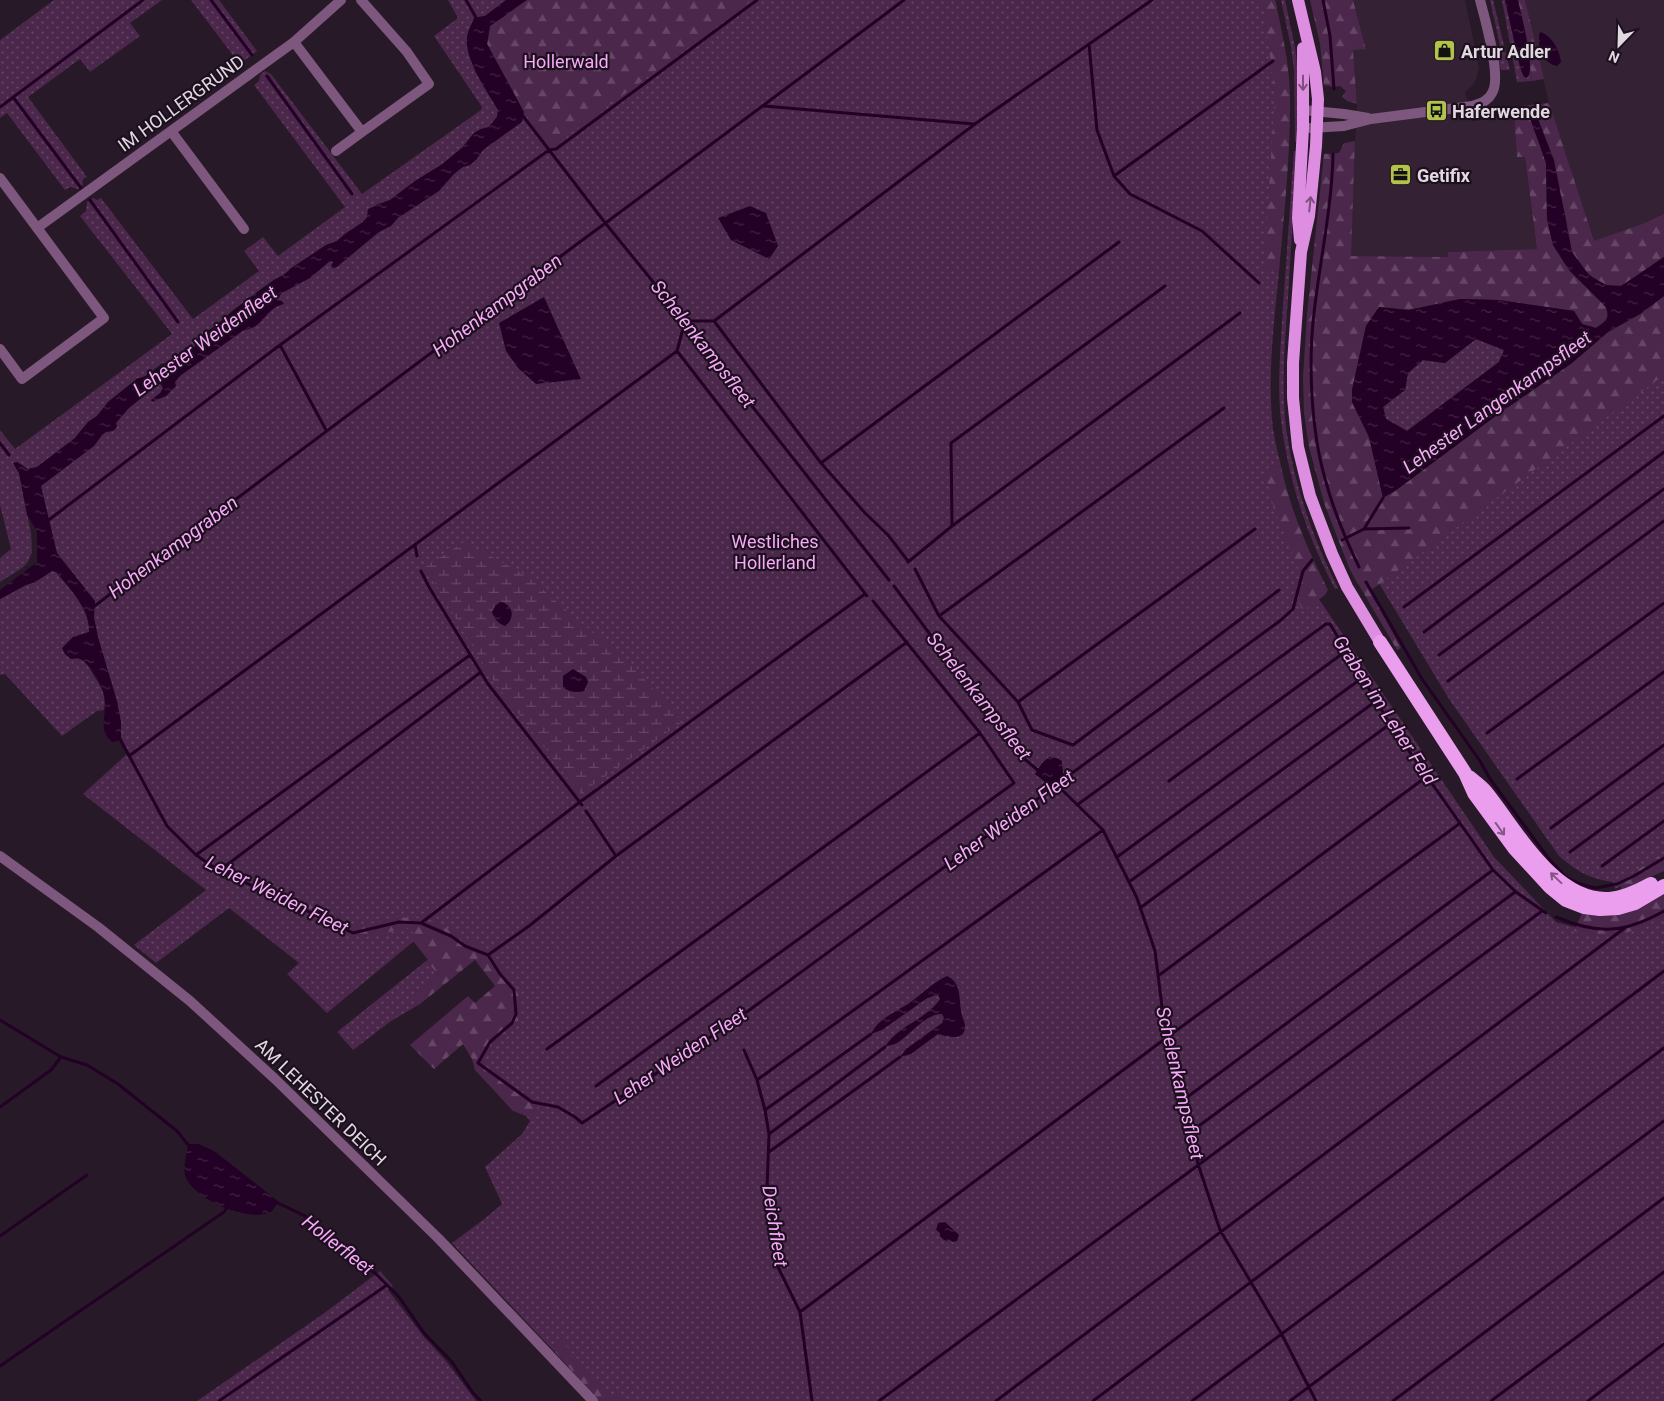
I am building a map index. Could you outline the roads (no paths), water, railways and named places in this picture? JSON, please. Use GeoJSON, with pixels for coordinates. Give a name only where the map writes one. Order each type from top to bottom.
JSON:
{"type":"FeatureCollection","features":[{"type":"Feature","properties":{"kind":"highway"},"geometry":{"type":"LineString","coordinates":[[1380,642],[1465,773],[1474,793],[1515,849],[1550,888],[1566,900],[1584,907],[1600,909],[1618,908],[1635,903],[1664,886]]}},
{"type":"Feature","properties":{"kind":"highway"},"geometry":{"type":"LineString","coordinates":[[1465,773],[1485,790],[1533,854],[1558,881],[1575,893],[1591,898],[1608,900],[1625,896],[1664,877]]}},
{"type":"Feature","properties":{"kind":"main road"},"geometry":{"type":"LineString","coordinates":[[1298,0],[1314,72],[1318,111],[1309,216],[1301,252],[1293,363],[1293,398],[1298,447],[1310,496],[1332,554],[1347,587],[1380,642]]}},
{"type":"Feature","properties":{"kind":"main road"},"geometry":{"type":"LineString","coordinates":[[1301,252],[1298,218],[1303,128],[1302,20]]}},
{"type":"Feature","properties":{"kind":"street","name":"IM HOLLERGRUND"},"geometry":{"type":"LineString","coordinates":[[37,228],[294,42],[341,0]]}},
{"type":"Feature","properties":{"kind":"street"},"geometry":{"type":"LineString","coordinates":[[336,151],[429,84],[401,46],[361,0]]}},
{"type":"Feature","properties":{"kind":"street"},"geometry":{"type":"LineString","coordinates":[[1303,128],[1344,126],[1371,119],[1472,106],[1486,102],[1493,91],[1496,78],[1480,0]]}},
{"type":"Feature","properties":{"kind":"street"},"geometry":{"type":"LineString","coordinates":[[294,42],[362,132]]}},
{"type":"Feature","properties":{"kind":"street"},"geometry":{"type":"LineString","coordinates":[[1303,110],[1371,119]]}},
{"type":"Feature","properties":{"kind":"street"},"geometry":{"type":"LineString","coordinates":[[170,131],[244,229]]}},
{"type":"Feature","properties":{"kind":"street"},"geometry":{"type":"LineString","coordinates":[[0,178],[104,318],[22,379],[0,349]]}},
{"type":"Feature","properties":{"kind":"street","name":"AM LEHESTER DEICH"},"geometry":{"type":"LineString","coordinates":[[0,856],[98,928],[190,1000],[274,1078],[439,1239],[592,1401]]}},
{"type":"Feature","properties":{"kind":"water","name":"Lehester Weidenfleet"},"geometry":{"type":"Polygon","coordinates":[[[506,0],[527,0],[490,26],[487,44],[524,112],[522,122],[483,150],[470,165],[463,167],[454,174],[439,191],[398,218],[391,226],[379,232],[337,267],[333,269],[331,266],[333,262],[330,261],[310,278],[282,293],[276,300],[282,301],[284,304],[272,310],[256,326],[244,330],[180,376],[175,382],[176,386],[166,396],[152,402],[151,400],[163,388],[160,383],[129,408],[116,423],[117,427],[113,431],[102,435],[94,446],[41,486],[57,553],[95,601],[94,617],[98,637],[117,701],[121,722],[121,740],[112,742],[105,733],[104,696],[100,683],[83,660],[78,658],[71,659],[62,648],[73,637],[89,632],[87,615],[73,592],[56,572],[52,571],[35,582],[0,599],[0,590],[37,562],[37,531],[27,515],[19,473],[13,463],[17,462],[28,469],[37,467],[75,438],[108,402],[138,378],[147,375],[162,365],[174,362],[186,347],[196,346],[198,340],[204,334],[273,280],[326,245],[337,241],[363,222],[367,218],[368,209],[390,200],[415,181],[441,165],[462,148],[474,133],[489,127],[497,117],[498,110],[473,65],[467,46],[467,37],[474,18],[485,16],[506,0]]]}},
{"type":"Feature","properties":{"kind":"water"},"geometry":{"type":"Polygon","coordinates":[[[1505,0],[1518,0],[1529,52],[1530,63],[1527,78],[1524,77],[1520,67],[1505,0]]]}},
{"type":"Feature","properties":{"kind":"water"},"geometry":{"type":"Polygon","coordinates":[[[1540,32],[1548,36],[1557,48],[1561,62],[1557,66],[1544,58],[1539,42],[1540,32]]]}},
{"type":"Feature","properties":{"kind":"water"},"geometry":{"type":"Polygon","coordinates":[[[1529,111],[1535,111],[1554,160],[1572,252],[1589,275],[1606,285],[1621,286],[1664,257],[1664,296],[1640,314],[1608,332],[1572,363],[1383,498],[1369,437],[1352,402],[1352,390],[1366,326],[1379,307],[1409,310],[1460,299],[1499,300],[1574,311],[1582,324],[1596,328],[1605,322],[1607,318],[1606,307],[1569,270],[1553,245],[1547,219],[1546,163],[1529,111]],[[1476,339],[1445,363],[1423,360],[1408,373],[1405,390],[1383,407],[1386,419],[1407,431],[1499,362],[1504,350],[1476,339]]]}},
{"type":"Feature","properties":{"kind":"water"},"geometry":{"type":"Polygon","coordinates":[[[750,206],[766,213],[778,246],[769,259],[731,240],[718,218],[750,206]]]}},
{"type":"Feature","properties":{"kind":"water"},"geometry":{"type":"Polygon","coordinates":[[[544,297],[581,379],[536,384],[518,368],[506,351],[499,323],[544,297]]]}},
{"type":"Feature","properties":{"kind":"water"},"geometry":{"type":"Polygon","coordinates":[[[500,602],[508,605],[512,612],[511,619],[505,626],[497,621],[492,612],[500,602]]]}},
{"type":"Feature","properties":{"kind":"water"},"geometry":{"type":"Polygon","coordinates":[[[573,669],[586,677],[588,682],[584,691],[573,692],[563,687],[563,676],[573,669]]]}},
{"type":"Feature","properties":{"kind":"water"},"geometry":{"type":"Polygon","coordinates":[[[1049,757],[1062,761],[1063,773],[1073,776],[1055,790],[1035,774],[1042,763],[1049,757]]]}},
{"type":"Feature","properties":{"kind":"water"},"geometry":{"type":"Polygon","coordinates":[[[947,976],[955,982],[959,990],[961,1012],[965,1025],[963,1034],[956,1037],[938,1034],[911,1054],[900,1057],[906,1049],[942,1023],[944,1018],[942,1014],[937,1014],[925,1020],[902,1040],[885,1047],[897,1033],[934,1006],[940,999],[938,995],[926,999],[882,1030],[871,1034],[882,1020],[947,976]]]}},
{"type":"Feature","properties":{"kind":"water"},"geometry":{"type":"Polygon","coordinates":[[[188,1144],[199,1144],[214,1151],[278,1201],[274,1209],[263,1214],[251,1215],[237,1212],[209,1200],[198,1192],[189,1184],[185,1175],[188,1144]]]}},
{"type":"Feature","properties":{"kind":"water"},"geometry":{"type":"Polygon","coordinates":[[[945,1222],[959,1235],[957,1241],[944,1240],[936,1230],[938,1223],[945,1222]]]}},
{"type":"Feature","properties":{"kind":"waterway"},"geometry":{"type":"LineString","coordinates":[[0,107],[143,0]]}},
{"type":"Feature","properties":{"kind":"waterway"},"geometry":{"type":"LineString","coordinates":[[211,0],[252,55]]}},
{"type":"Feature","properties":{"kind":"waterway"},"geometry":{"type":"LineString","coordinates":[[466,0],[478,21]]}},
{"type":"Feature","properties":{"kind":"waterway"},"geometry":{"type":"LineString","coordinates":[[46,522],[280,345],[549,150],[556,149],[757,0]]}},
{"type":"Feature","properties":{"kind":"waterway","name":"Hohenkampgraben"},"geometry":{"type":"LineString","coordinates":[[92,608],[904,0]]}},
{"type":"Feature","properties":{"kind":"waterway"},"geometry":{"type":"LineString","coordinates":[[129,756],[677,351],[685,321],[714,321],[975,124],[1152,0]]}},
{"type":"Feature","properties":{"kind":"waterway","name":"Lehester Langenkampsfleet"},"geometry":{"type":"LineString","coordinates":[[1323,0],[1330,36],[1334,89]]}},
{"type":"Feature","properties":{"kind":"waterway"},"geometry":{"type":"LineString","coordinates":[[1089,44],[1097,130],[1114,176],[1130,194],[1202,231],[1259,283]]}},
{"type":"Feature","properties":{"kind":"waterway"},"geometry":{"type":"LineString","coordinates":[[1114,176],[1273,61]]}},
{"type":"Feature","properties":{"kind":"waterway"},"geometry":{"type":"LineString","coordinates":[[267,76],[352,194]]}},
{"type":"Feature","properties":{"kind":"waterway"},"geometry":{"type":"LineString","coordinates":[[13,97],[81,188]]}},
{"type":"Feature","properties":{"kind":"waterway"},"geometry":{"type":"LineString","coordinates":[[764,106],[974,124]]}},
{"type":"Feature","properties":{"kind":"waterway","name":"Schelenkampsfleet"},"geometry":{"type":"LineString","coordinates":[[519,116],[523,116],[606,224],[889,580]]}},
{"type":"Feature","properties":{"kind":"waterway","name":"Lehester Langenkampsfleet"},"geometry":{"type":"LineString","coordinates":[[1333,154],[1330,194],[1312,333],[1312,398],[1317,442],[1326,482],[1349,547],[1359,567]]}},
{"type":"Feature","properties":{"kind":"waterway"},"geometry":{"type":"LineString","coordinates":[[90,200],[178,322]]}},
{"type":"Feature","properties":{"kind":"waterway"},"geometry":{"type":"LineString","coordinates":[[821,463],[1119,242]]}},
{"type":"Feature","properties":{"kind":"waterway"},"geometry":{"type":"LineString","coordinates":[[952,525],[951,443],[1165,286]]}},
{"type":"Feature","properties":{"kind":"waterway"},"geometry":{"type":"LineString","coordinates":[[908,562],[952,526],[1240,313]]}},
{"type":"Feature","properties":{"kind":"waterway"},"geometry":{"type":"LineString","coordinates":[[714,321],[821,463],[865,513],[888,535],[908,561]]}},
{"type":"Feature","properties":{"kind":"waterway"},"geometry":{"type":"LineString","coordinates":[[280,345],[326,430]]}},
{"type":"Feature","properties":{"kind":"waterway"},"geometry":{"type":"LineString","coordinates":[[677,351],[867,596]]}},
{"type":"Feature","properties":{"kind":"waterway"},"geometry":{"type":"LineString","coordinates":[[939,616],[1224,408]]}},
{"type":"Feature","properties":{"kind":"waterway"},"geometry":{"type":"LineString","coordinates":[[1404,607],[1664,416]]}},
{"type":"Feature","properties":{"kind":"waterway"},"geometry":{"type":"LineString","coordinates":[[0,443],[9,455]]}},
{"type":"Feature","properties":{"kind":"waterway"},"geometry":{"type":"LineString","coordinates":[[1424,632],[1664,452]]}},
{"type":"Feature","properties":{"kind":"waterway"},"geometry":{"type":"LineString","coordinates":[[1439,655],[1664,489]]}},
{"type":"Feature","properties":{"kind":"waterway","name":"Lehester Langenkampsfleet"},"geometry":{"type":"LineString","coordinates":[[1342,540],[1364,529],[1383,498]]}},
{"type":"Feature","properties":{"kind":"waterway"},"geometry":{"type":"LineString","coordinates":[[1448,681],[1664,521]]}},
{"type":"Feature","properties":{"kind":"waterway"},"geometry":{"type":"LineString","coordinates":[[1364,529],[1409,528]]}},
{"type":"Feature","properties":{"kind":"waterway"},"geometry":{"type":"LineString","coordinates":[[1018,702],[1255,529]]}},
{"type":"Feature","properties":{"kind":"waterway"},"geometry":{"type":"LineString","coordinates":[[415,545],[417,556]]}},
{"type":"Feature","properties":{"kind":"waterway","name":"Leher Weiden Fleet"},"geometry":{"type":"LineString","coordinates":[[1068,776],[1281,620],[1293,609],[1303,571],[1312,560]]}},
{"type":"Feature","properties":{"kind":"waterway"},"geometry":{"type":"LineString","coordinates":[[915,569],[939,616],[1018,702],[1032,730],[1073,745],[1279,590]]}},
{"type":"Feature","properties":{"kind":"waterway"},"geometry":{"type":"LineString","coordinates":[[421,571],[488,684],[582,805]]}},
{"type":"Feature","properties":{"kind":"waterway"},"geometry":{"type":"LineString","coordinates":[[1366,582],[1422,679],[1480,761],[1490,779],[1549,859],[1566,877],[1580,884],[1595,888],[1617,884],[1664,858]]}},
{"type":"Feature","properties":{"kind":"waterway","name":"Schelenkampsfleet"},"geometry":{"type":"LineString","coordinates":[[894,586],[1021,756],[1040,772]]}},
{"type":"Feature","properties":{"kind":"waterway"},"geometry":{"type":"LineString","coordinates":[[421,923],[580,802],[865,594]]}},
{"type":"Feature","properties":{"kind":"waterway"},"geometry":{"type":"LineString","coordinates":[[596,1086],[1014,783],[980,733],[873,601]]}},
{"type":"Feature","properties":{"kind":"waterway"},"geometry":{"type":"LineString","coordinates":[[1487,733],[1664,603]]}},
{"type":"Feature","properties":{"kind":"waterway","name":"Graben im Leher Feld"},"geometry":{"type":"LineString","coordinates":[[1077,805],[1326,624],[1330,624],[1390,724],[1493,870],[1516,892],[1546,913]]}},
{"type":"Feature","properties":{"kind":"waterway"},"geometry":{"type":"LineString","coordinates":[[488,955],[529,926],[616,856],[907,642]]}},
{"type":"Feature","properties":{"kind":"waterway"},"geometry":{"type":"LineString","coordinates":[[1169,781],[1346,651]]}},
{"type":"Feature","properties":{"kind":"waterway"},"geometry":{"type":"LineString","coordinates":[[196,855],[470,655]]}},
{"type":"Feature","properties":{"kind":"waterway"},"geometry":{"type":"LineString","coordinates":[[219,871],[481,672]]}},
{"type":"Feature","properties":{"kind":"waterway"},"geometry":{"type":"LineString","coordinates":[[1517,779],[1664,672]]}},
{"type":"Feature","properties":{"kind":"waterway"},"geometry":{"type":"LineString","coordinates":[[1117,857],[1362,678]]}},
{"type":"Feature","properties":{"kind":"waterway"},"geometry":{"type":"LineString","coordinates":[[1129,882],[1376,701]]}},
{"type":"Feature","properties":{"kind":"waterway"},"geometry":{"type":"LineString","coordinates":[[1140,908],[1390,724]]}},
{"type":"Feature","properties":{"kind":"waterway"},"geometry":{"type":"LineString","coordinates":[[547,1049],[980,733]]}},
{"type":"Feature","properties":{"kind":"waterway","name":"Leher Weiden Fleet"},"geometry":{"type":"LineString","coordinates":[[119,737],[167,826],[196,855],[219,871],[353,933],[399,922],[421,923],[451,936],[465,946],[488,955],[500,974],[514,990],[516,1014],[512,1023],[490,1042],[478,1063],[532,1102],[558,1107],[582,1123],[733,1022],[1055,786]]}},
{"type":"Feature","properties":{"kind":"waterway"},"geometry":{"type":"LineString","coordinates":[[1551,828],[1664,745]]}},
{"type":"Feature","properties":{"kind":"waterway"},"geometry":{"type":"LineString","coordinates":[[1158,976],[1426,777]]}},
{"type":"Feature","properties":{"kind":"waterway"},"geometry":{"type":"LineString","coordinates":[[1570,852],[1664,783]]}},
{"type":"Feature","properties":{"kind":"waterway","name":"Schelenkampsfleet"},"geometry":{"type":"LineString","coordinates":[[1057,785],[1103,830],[1137,898],[1155,951],[1166,1038],[1186,1098],[1198,1164],[1220,1230],[1281,1333],[1316,1401]]}},
{"type":"Feature","properties":{"kind":"waterway"},"geometry":{"type":"LineString","coordinates":[[586,811],[616,856]]}},
{"type":"Feature","properties":{"kind":"waterway"},"geometry":{"type":"LineString","coordinates":[[1602,866],[1664,821]]}},
{"type":"Feature","properties":{"kind":"waterway"},"geometry":{"type":"LineString","coordinates":[[800,1312],[1166,1038],[1459,824]]}},
{"type":"Feature","properties":{"kind":"waterway"},"geometry":{"type":"LineString","coordinates":[[757,1080],[1103,830]]}},
{"type":"Feature","properties":{"kind":"waterway"},"geometry":{"type":"LineString","coordinates":[[1186,1098],[1493,870]]}},
{"type":"Feature","properties":{"kind":"waterway"},"geometry":{"type":"LineString","coordinates":[[1192,1131],[1515,892]]}},
{"type":"Feature","properties":{"kind":"waterway"},"geometry":{"type":"LineString","coordinates":[[879,1401],[1542,911]]}},
{"type":"Feature","properties":{"kind":"waterway","name":"Graben im Leher Feld"},"geometry":{"type":"LineString","coordinates":[[1556,917],[1585,927],[1611,929],[1637,924],[1664,911]]}},
{"type":"Feature","properties":{"kind":"waterway"},"geometry":{"type":"LineString","coordinates":[[996,1401],[1626,927]]}},
{"type":"Feature","properties":{"kind":"waterway"},"geometry":{"type":"LineString","coordinates":[[1093,1401],[1664,971]]}},
{"type":"Feature","properties":{"kind":"waterway","name":"Hollerfleet"},"geometry":{"type":"LineString","coordinates":[[0,1020],[61,1057],[87,1065],[118,1084],[177,1131],[189,1146]]}},
{"type":"Feature","properties":{"kind":"waterway"},"geometry":{"type":"LineString","coordinates":[[765,1110],[871,1034]]}},
{"type":"Feature","properties":{"kind":"waterway"},"geometry":{"type":"LineString","coordinates":[[769,1134],[885,1047]]}},
{"type":"Feature","properties":{"kind":"waterway"},"geometry":{"type":"LineString","coordinates":[[1192,1401],[1664,1048]]}},
{"type":"Feature","properties":{"kind":"waterway","name":"Deichfleet"},"geometry":{"type":"LineString","coordinates":[[744,1050],[757,1080],[765,1110],[769,1134],[767,1189],[778,1267],[800,1312],[812,1401]]}},
{"type":"Feature","properties":{"kind":"waterway"},"geometry":{"type":"LineString","coordinates":[[0,1107],[51,1070],[61,1057]]}},
{"type":"Feature","properties":{"kind":"waterway"},"geometry":{"type":"LineString","coordinates":[[769,1152],[900,1057]]}},
{"type":"Feature","properties":{"kind":"waterway"},"geometry":{"type":"LineString","coordinates":[[1290,1401],[1664,1121]]}},
{"type":"Feature","properties":{"kind":"waterway"},"geometry":{"type":"LineString","coordinates":[[0,1236],[87,1175]]}},
{"type":"Feature","properties":{"kind":"waterway"},"geometry":{"type":"LineString","coordinates":[[1393,1401],[1664,1198]]}},
{"type":"Feature","properties":{"kind":"waterway","name":"Hollerfleet"},"geometry":{"type":"LineString","coordinates":[[274,1203],[278,1203],[305,1216],[376,1274],[399,1297],[424,1333],[452,1362],[473,1393],[481,1401]]}},
{"type":"Feature","properties":{"kind":"waterway"},"geometry":{"type":"LineString","coordinates":[[0,1366],[224,1212],[228,1206]]}},
{"type":"Feature","properties":{"kind":"waterway"},"geometry":{"type":"LineString","coordinates":[[1491,1401],[1664,1272]]}},
{"type":"Feature","properties":{"kind":"waterway"},"geometry":{"type":"LineString","coordinates":[[219,1401],[387,1285]]}},
{"type":"Feature","properties":{"kind":"waterway"},"geometry":{"type":"LineString","coordinates":[[1588,1401],[1664,1344]]}},
{"type":"Feature","properties":{"kind":"place","name":"Artur Adler"},"geometry":{"type":"Point","coordinates":[1445,51]}},
{"type":"Feature","properties":{"kind":"place","name":"Haferwende"},"geometry":{"type":"Point","coordinates":[1436,111]}},
{"type":"Feature","properties":{"kind":"place","name":"Getifix"},"geometry":{"type":"Point","coordinates":[1401,175]}},
{"type":"Feature","properties":{"kind":"park label","name":"Hollerwald"},"geometry":{"type":"Point","coordinates":[566,61]}},
{"type":"Feature","properties":{"kind":"park label","name":"Westliches Hollerland"},"geometry":{"type":"Point","coordinates":[775,551]}}]}
